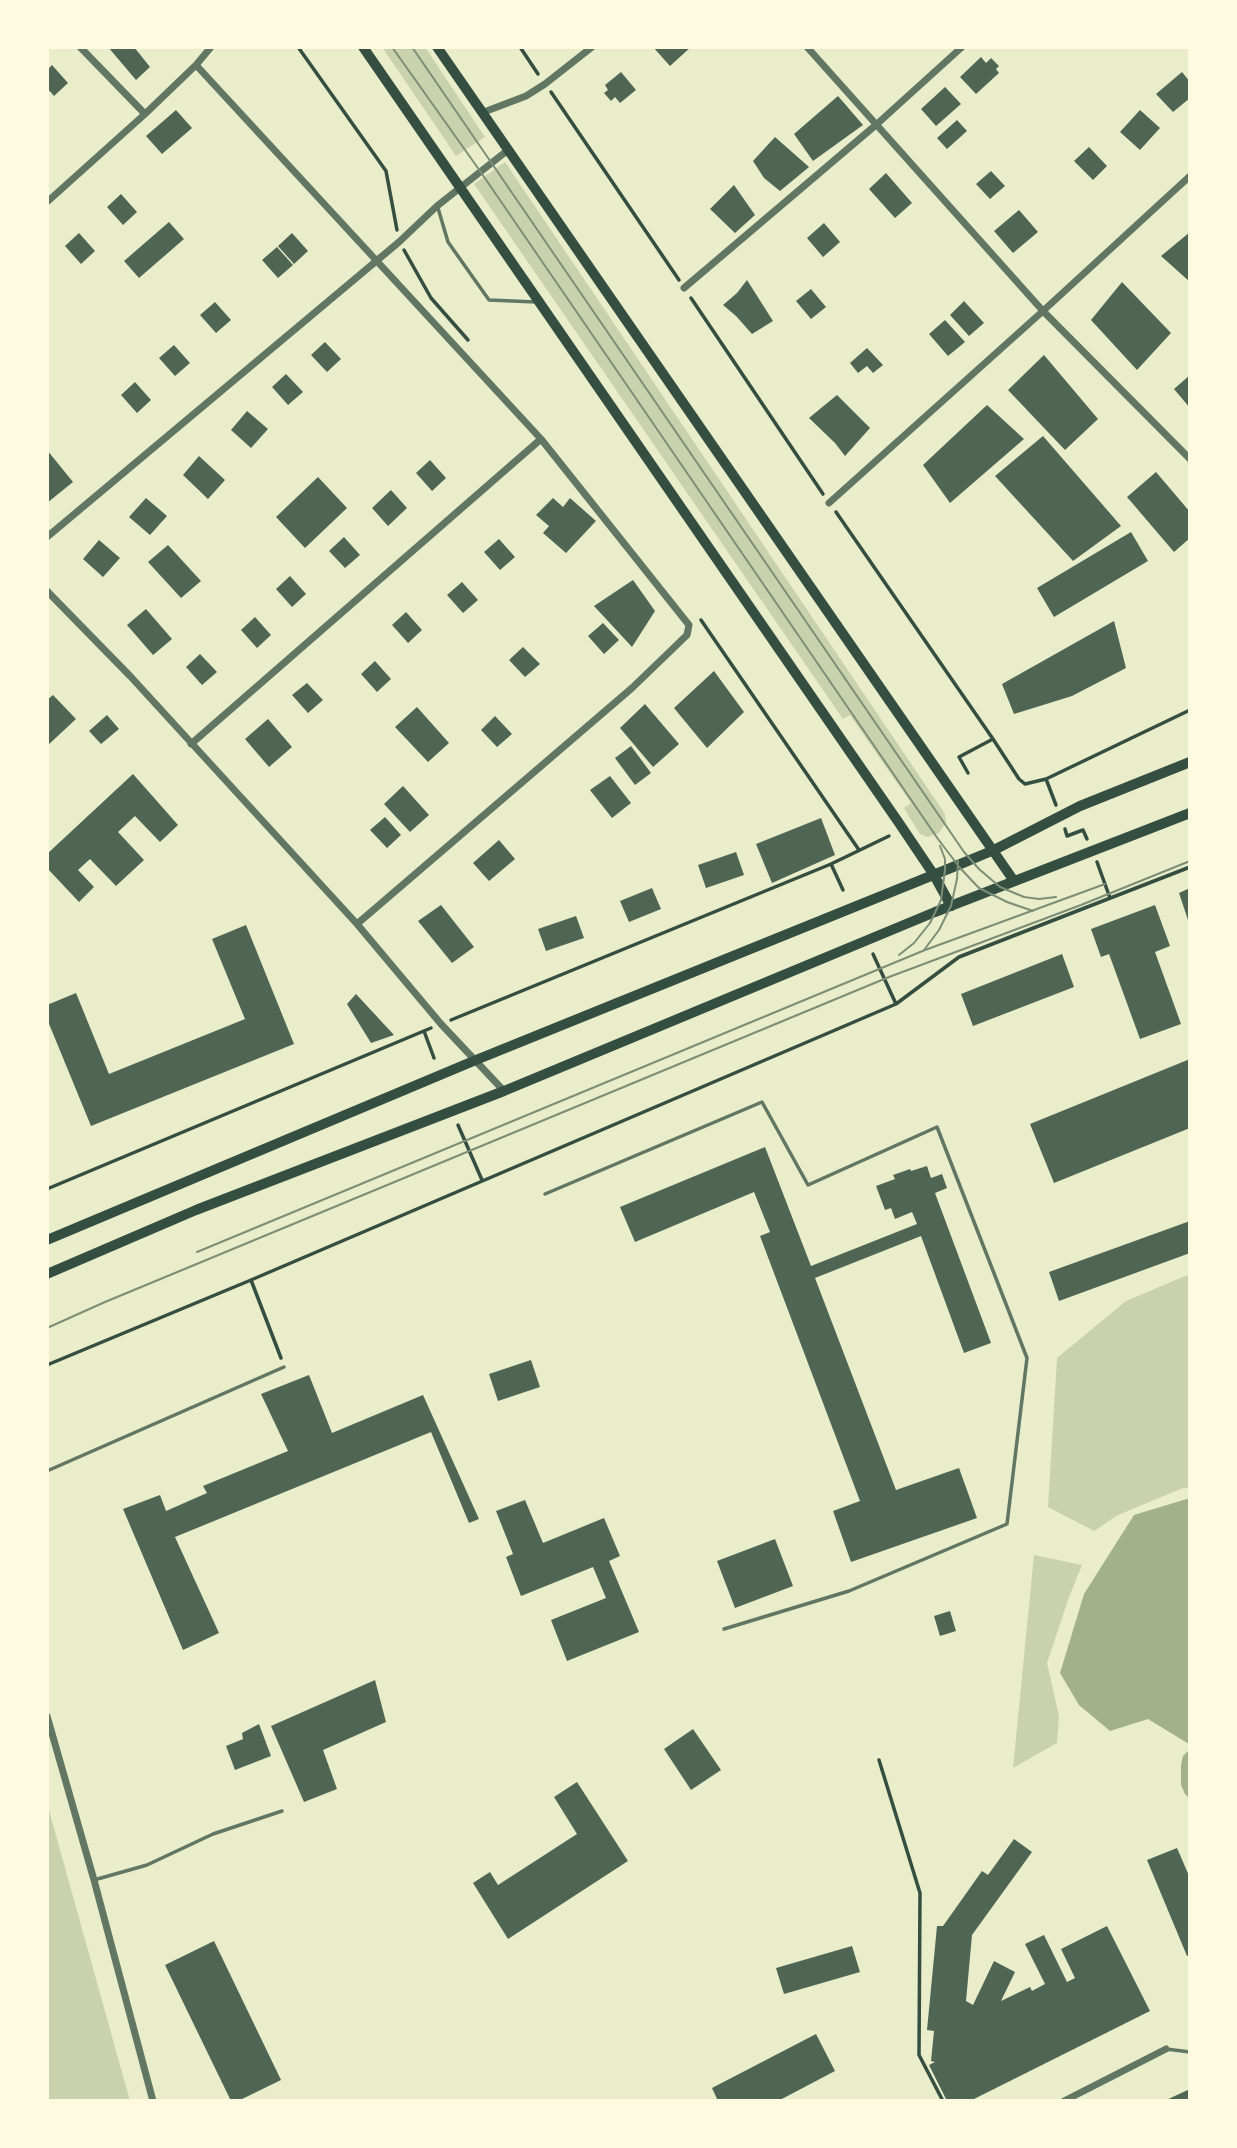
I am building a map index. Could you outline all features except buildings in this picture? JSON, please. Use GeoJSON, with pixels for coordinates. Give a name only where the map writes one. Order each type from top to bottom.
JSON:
{"type":"FeatureCollection","features":[{"type":"Feature","properties":{"kind":"main road"},"geometry":{"type":"LineString","coordinates":[[363,47],[934,875],[951,906]]}},
{"type":"Feature","properties":{"kind":"main road"},"geometry":{"type":"LineString","coordinates":[[437,47],[1014,881]]}},
{"type":"Feature","properties":{"kind":"main road"},"geometry":{"type":"LineString","coordinates":[[47,1240],[476,1060],[994,850],[1060,815],[1190,762]]}},
{"type":"Feature","properties":{"kind":"main road"},"geometry":{"type":"LineString","coordinates":[[47,1274],[196,1210],[504,1091],[951,906],[1190,813]]}},
{"type":"Feature","properties":{"kind":"street"},"geometry":{"type":"LineString","coordinates":[[80,47],[145,114]]}},
{"type":"Feature","properties":{"kind":"street"},"geometry":{"type":"LineString","coordinates":[[47,202],[197,65],[211,47]]}},
{"type":"Feature","properties":{"kind":"street"},"geometry":{"type":"LineString","coordinates":[[484,112],[526,96],[592,47]]}},
{"type":"Feature","properties":{"kind":"street"},"geometry":{"type":"LineString","coordinates":[[807,47],[1043,311],[1190,459]]}},
{"type":"Feature","properties":{"kind":"street"},"geometry":{"type":"LineString","coordinates":[[684,288],[877,124],[962,47]]}},
{"type":"Feature","properties":{"kind":"street"},"geometry":{"type":"LineString","coordinates":[[197,65],[541,439],[689,625],[687,635],[632,688],[357,925]]}},
{"type":"Feature","properties":{"kind":"street"},"geometry":{"type":"LineString","coordinates":[[47,537],[399,242],[437,206],[508,150]]}},
{"type":"Feature","properties":{"kind":"street"},"geometry":{"type":"LineString","coordinates":[[829,503],[1190,176]]}},
{"type":"Feature","properties":{"kind":"street"},"geometry":{"type":"LineString","coordinates":[[191,744],[541,439]]}},
{"type":"Feature","properties":{"kind":"street"},"geometry":{"type":"LineString","coordinates":[[47,592],[131,677],[504,1091]]}},
{"type":"Feature","properties":{"kind":"street"},"geometry":{"type":"LineString","coordinates":[[47,1716],[153,2101]]}},
{"type":"Feature","properties":{"kind":"street"},"geometry":{"type":"LineString","coordinates":[[1064,2101],[1166,2049]]}},
{"type":"Feature","properties":{"kind":"lane"},"geometry":{"type":"LineString","coordinates":[[437,206],[448,242],[489,300],[540,302]]}},
{"type":"Feature","properties":{"kind":"lane"},"geometry":{"type":"LineString","coordinates":[[545,1194],[762,1102],[808,1185],[937,1127],[1027,1358],[1007,1524],[849,1591],[724,1629]]}},
{"type":"Feature","properties":{"kind":"lane"},"geometry":{"type":"LineString","coordinates":[[47,1471],[284,1367]]}},
{"type":"Feature","properties":{"kind":"lane"},"geometry":{"type":"LineString","coordinates":[[94,1880],[147,1865],[213,1834],[282,1811]]}},
{"type":"Feature","properties":{"kind":"lane"},"geometry":{"type":"LineString","coordinates":[[1166,2049],[1190,2052]]}},
{"type":"Feature","properties":{"kind":"path"},"geometry":{"type":"LineString","coordinates":[[298,47],[386,171],[399,242]]}},
{"type":"Feature","properties":{"kind":"path"},"geometry":{"type":"LineString","coordinates":[[520,47],[1018,779],[1025,784],[1046,779],[1190,710]]}},
{"type":"Feature","properties":{"kind":"path"},"geometry":{"type":"LineString","coordinates":[[968,774],[959,757],[993,739]]}},
{"type":"Feature","properties":{"kind":"path"},"geometry":{"type":"LineString","coordinates":[[1046,779],[1067,836],[1083,830],[1111,898]]}},
{"type":"Feature","properties":{"kind":"path"},"geometry":{"type":"LineString","coordinates":[[47,1189],[831,864],[889,836]]}},
{"type":"Feature","properties":{"kind":"path"},"geometry":{"type":"LineString","coordinates":[[831,864],[844,890]]}},
{"type":"Feature","properties":{"kind":"path"},"geometry":{"type":"LineString","coordinates":[[47,1365],[896,1004],[959,957],[1190,867]]}},
{"type":"Feature","properties":{"kind":"path"},"geometry":{"type":"LineString","coordinates":[[873,954],[896,1004]]}},
{"type":"Feature","properties":{"kind":"path"},"geometry":{"type":"LineString","coordinates":[[424,1031],[434,1058]]}},
{"type":"Feature","properties":{"kind":"path"},"geometry":{"type":"LineString","coordinates":[[458,1125],[482,1180]]}},
{"type":"Feature","properties":{"kind":"path"},"geometry":{"type":"LineString","coordinates":[[251,1280],[280,1357]]}},
{"type":"Feature","properties":{"kind":"path"},"geometry":{"type":"LineString","coordinates":[[879,1760],[920,1893],[919,2055],[943,2101]]}},
{"type":"Feature","properties":{"kind":"shaded area"},"geometry":{"type":"Polygon","coordinates":[[[382,47],[425,47],[485,137],[456,156],[382,47]]]}},
{"type":"Feature","properties":{"kind":"shaded area"},"geometry":{"type":"Polygon","coordinates":[[[505,162],[945,814],[946,822],[939,833],[927,837],[920,834],[904,808],[911,803],[850,715],[843,719],[474,184],[505,162]]]}},
{"type":"Feature","properties":{"kind":"shaded area"},"geometry":{"type":"Polygon","coordinates":[[[1190,1274],[1190,1488],[1183,1488],[1118,1515],[1094,1531],[1048,1507],[1057,1358],[1126,1301],[1190,1274]]]}},
{"type":"Feature","properties":{"kind":"shaded area"},"geometry":{"type":"Polygon","coordinates":[[[1190,1498],[1190,1744],[1148,1719],[1110,1731],[1079,1705],[1060,1673],[1084,1594],[1134,1515],[1190,1498]]]}},
{"type":"Feature","properties":{"kind":"shaded area"},"geometry":{"type":"Polygon","coordinates":[[[1034,1555],[1082,1565],[1047,1663],[1059,1716],[1057,1743],[1013,1768],[1034,1555]]]}},
{"type":"Feature","properties":{"kind":"shaded area"},"geometry":{"type":"Polygon","coordinates":[[[1190,1749],[1190,1799],[1181,1785],[1181,1765],[1183,1756],[1190,1749]]]}},
{"type":"Feature","properties":{"kind":"shaded area"},"geometry":{"type":"Polygon","coordinates":[[[47,1803],[130,2101],[47,2101],[47,1803]]]}},
{"type":"Feature","properties":{"kind":"tram line"},"geometry":{"type":"LineString","coordinates":[[392,47],[938,839],[979,888],[1033,911]]}},
{"type":"Feature","properties":{"kind":"tram line"},"geometry":{"type":"LineString","coordinates":[[412,47],[964,852],[1000,887],[1024,897],[1056,897]]}},
{"type":"Feature","properties":{"kind":"tram line"},"geometry":{"type":"LineString","coordinates":[[899,955],[914,943],[930,923],[941,900],[945,859],[940,846]]}},
{"type":"Feature","properties":{"kind":"tram line"},"geometry":{"type":"LineString","coordinates":[[924,950],[939,930],[951,906],[958,861]]}},
{"type":"Feature","properties":{"kind":"tram line"},"geometry":{"type":"LineString","coordinates":[[47,1328],[889,977],[1190,861]]}},
{"type":"Feature","properties":{"kind":"tram line"},"geometry":{"type":"LineString","coordinates":[[197,1252],[925,950],[1105,884]]}}]}
